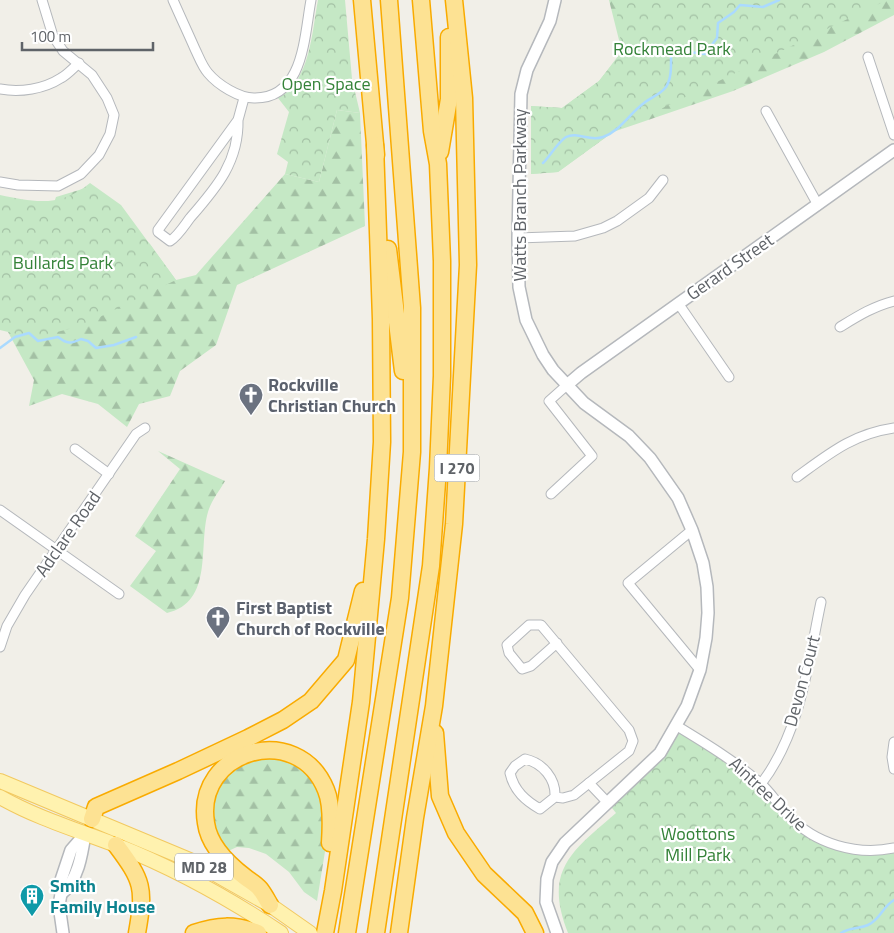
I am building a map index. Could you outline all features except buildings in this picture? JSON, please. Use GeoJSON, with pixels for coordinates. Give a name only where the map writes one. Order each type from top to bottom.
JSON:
{"type":"FeatureCollection","features":[{"type":"Feature","properties":{"kind":"highway"},"geometry":{"type":"LineString","coordinates":[[362,0],[375,145],[412,452]]}},
{"type":"Feature","properties":{"kind":"highway","name":"I 270"},"geometry":{"type":"LineString","coordinates":[[347,933],[400,598],[412,452],[412,308],[389,0]]}},
{"type":"Feature","properties":{"kind":"highway","name":"I 270"},"geometry":{"type":"LineString","coordinates":[[376,933],[431,566],[438,468],[442,376],[442,261],[438,164],[432,132],[421,0]]}},
{"type":"Feature","properties":{"kind":"highway"},"geometry":{"type":"LineString","coordinates":[[438,164],[449,99],[449,0]]}},
{"type":"Feature","properties":{"kind":"highway","name":"I 270"},"geometry":{"type":"LineString","coordinates":[[399,933],[415,818],[434,706],[454,524],[468,265],[464,98],[454,0]]}},
{"type":"Feature","properties":{"kind":"highway"},"geometry":{"type":"LineString","coordinates":[[325,933],[361,702],[376,539],[382,442],[381,319],[375,145]]}},
{"type":"Feature","properties":{"kind":"highway"},"geometry":{"type":"LineString","coordinates":[[92,819],[96,807],[248,738],[283,720],[310,702],[346,660],[376,539]]}},
{"type":"Feature","properties":{"kind":"highway"},"geometry":{"type":"LineString","coordinates":[[434,706],[440,796],[456,834],[484,874],[525,913],[535,933]]}},
{"type":"Feature","properties":{"kind":"highway"},"geometry":{"type":"LineString","coordinates":[[270,905],[260,888],[228,862],[214,846],[206,824],[206,795],[216,775],[236,758],[257,751],[276,749],[298,756],[312,767],[327,791],[332,824],[329,913]]}},
{"type":"Feature","properties":{"kind":"highway"},"geometry":{"type":"LineString","coordinates":[[116,845],[136,872],[140,885],[141,908],[137,933]]}},
{"type":"Feature","properties":{"kind":"highway"},"geometry":{"type":"LineString","coordinates":[[194,933],[210,928],[240,926],[258,933]]}},
{"type":"Feature","properties":{"kind":"main road","name":"MD 28"},"geometry":{"type":"LineString","coordinates":[[0,781],[192,861],[270,905],[309,932]]}},
{"type":"Feature","properties":{"kind":"main road","name":"MD 28"},"geometry":{"type":"LineString","coordinates":[[0,797],[25,810],[155,862],[218,893],[281,933]]}},
{"type":"Feature","properties":{"kind":"street"},"geometry":{"type":"LineString","coordinates":[[0,182],[18,185],[58,186],[81,174],[99,155],[110,134],[114,114],[107,98],[92,75],[63,51],[53,36],[42,0]]}},
{"type":"Feature","properties":{"kind":"street"},"geometry":{"type":"LineString","coordinates":[[173,0],[208,74],[244,98],[264,99],[276,95],[287,87],[294,77],[311,0]]}},
{"type":"Feature","properties":{"kind":"street","name":"Watts Branch Parkway"},"geometry":{"type":"LineString","coordinates":[[555,0],[550,20],[527,70],[521,94],[518,238],[519,287],[526,320],[543,355],[553,370],[584,403],[630,436],[650,458],[678,498],[692,530],[702,563],[707,587],[708,613],[700,670],[687,706],[677,726],[654,760],[565,843],[552,862],[547,879],[546,902],[556,933]]}},
{"type":"Feature","properties":{"kind":"street"},"geometry":{"type":"LineString","coordinates":[[868,57],[894,135]]}},
{"type":"Feature","properties":{"kind":"street"},"geometry":{"type":"LineString","coordinates":[[0,89],[8,91],[40,88],[62,78],[79,63]]}},
{"type":"Feature","properties":{"kind":"street"},"geometry":{"type":"LineString","coordinates":[[238,120],[160,225],[158,232],[170,241],[213,191],[227,169],[237,144],[238,120],[244,98]]}},
{"type":"Feature","properties":{"kind":"street"},"geometry":{"type":"LineString","coordinates":[[766,111],[818,205]]}},
{"type":"Feature","properties":{"kind":"street","name":"Gerard Street"},"geometry":{"type":"LineString","coordinates":[[567,385],[580,373],[894,150]]}},
{"type":"Feature","properties":{"kind":"street"},"geometry":{"type":"LineString","coordinates":[[518,238],[575,236],[603,228],[617,221],[649,198],[663,180]]}},
{"type":"Feature","properties":{"kind":"street"},"geometry":{"type":"LineString","coordinates":[[840,327],[865,312],[894,301]]}},
{"type":"Feature","properties":{"kind":"street"},"geometry":{"type":"LineString","coordinates":[[678,303],[729,377]]}},
{"type":"Feature","properties":{"kind":"street"},"geometry":{"type":"LineString","coordinates":[[551,494],[592,456],[549,401],[567,385]]}},
{"type":"Feature","properties":{"kind":"street","name":"Adclare Road"},"geometry":{"type":"LineString","coordinates":[[0,647],[8,626],[25,594],[136,434],[145,428]]}},
{"type":"Feature","properties":{"kind":"street"},"geometry":{"type":"LineString","coordinates":[[797,477],[834,450],[859,436],[894,428]]}},
{"type":"Feature","properties":{"kind":"street"},"geometry":{"type":"LineString","coordinates":[[75,449],[109,474]]}},
{"type":"Feature","properties":{"kind":"street"},"geometry":{"type":"LineString","coordinates":[[0,510],[119,594]]}},
{"type":"Feature","properties":{"kind":"street"},"geometry":{"type":"LineString","coordinates":[[692,530],[628,583],[700,670]]}},
{"type":"Feature","properties":{"kind":"street","name":"Devon Court"},"geometry":{"type":"LineString","coordinates":[[761,784],[779,757],[798,711],[821,602]]}},
{"type":"Feature","properties":{"kind":"street"},"geometry":{"type":"LineString","coordinates":[[556,797],[556,788],[547,772],[535,761],[526,759],[515,766],[510,773],[515,786],[526,800],[540,809],[556,797],[564,798],[574,795],[629,751],[633,741],[630,730],[557,643],[541,625],[529,625],[507,645],[509,652],[522,669],[531,666],[557,643]]}},
{"type":"Feature","properties":{"kind":"street","name":"Aintree Drive"},"geometry":{"type":"LineString","coordinates":[[677,726],[734,760],[761,784],[791,819],[818,838],[850,849],[894,848]]}},
{"type":"Feature","properties":{"kind":"street"},"geometry":{"type":"LineString","coordinates":[[894,742],[892,757],[894,769]]}},
{"type":"Feature","properties":{"kind":"street"},"geometry":{"type":"LineString","coordinates":[[589,784],[608,804]]}},
{"type":"Feature","properties":{"kind":"street"},"geometry":{"type":"LineString","coordinates":[[62,933],[59,886],[71,850],[85,834],[92,819]]}},
{"type":"Feature","properties":{"kind":"green space","name":"Open Space"},"geometry":{"type":"Polygon","coordinates":[[[318,0],[345,0],[352,79],[360,113],[337,110],[319,182],[285,174],[288,162],[277,154],[289,112],[278,98],[289,91],[303,69],[308,55],[318,0]]]}},
{"type":"Feature","properties":{"kind":"green space","name":"Rockmead Park"},"geometry":{"type":"Polygon","coordinates":[[[609,0],[894,0],[894,15],[824,52],[733,91],[613,132],[558,172],[531,174],[531,106],[562,108],[599,81],[622,52],[609,0]]]}},
{"type":"Feature","properties":{"kind":"green space","name":"Rockmead Park"},"geometry":{"type":"Polygon","coordinates":[[[615,0],[887,0],[613,132],[558,172],[531,174],[531,106],[562,108],[599,81],[622,51],[615,0]]]}},
{"type":"Feature","properties":{"kind":"green space"},"geometry":{"type":"Polygon","coordinates":[[[337,110],[360,113],[365,226],[237,285],[216,345],[180,371],[170,396],[139,404],[127,427],[98,404],[62,394],[29,406],[34,380],[8,332],[56,197],[89,187],[150,244],[176,280],[196,275],[285,174],[319,182],[337,110]]]}},
{"type":"Feature","properties":{"kind":"green space","name":"Bullards Park"},"geometry":{"type":"Polygon","coordinates":[[[90,183],[121,205],[176,280],[81,326],[33,338],[0,330],[0,195],[24,200],[57,200],[79,191],[90,183]]]}},
{"type":"Feature","properties":{"kind":"green space"},"geometry":{"type":"Polygon","coordinates":[[[158,451],[225,481],[209,508],[198,585],[192,597],[182,607],[167,613],[130,586],[156,551],[135,536],[180,469],[158,451]]]}},
{"type":"Feature","properties":{"kind":"green space","name":"Woottons Mill Park"},"geometry":{"type":"Polygon","coordinates":[[[677,726],[734,760],[780,807],[834,845],[894,848],[894,933],[568,933],[561,911],[559,893],[561,877],[566,864],[586,839],[616,813],[608,803],[677,726]]]}},
{"type":"Feature","properties":{"kind":"green space"},"geometry":{"type":"Polygon","coordinates":[[[270,757],[283,759],[297,766],[311,779],[319,794],[328,833],[317,901],[304,892],[289,872],[266,854],[249,848],[237,847],[226,852],[212,824],[211,816],[216,795],[226,778],[241,766],[270,757]]]}},
{"type":"Feature","properties":{"kind":"waterway"},"geometry":{"type":"LineString","coordinates":[[543,163],[560,142],[570,135],[598,138],[615,131],[639,107],[666,87],[670,75],[671,54],[680,51],[705,54],[717,38],[718,23],[734,12],[740,5],[763,7],[779,0]]}},
{"type":"Feature","properties":{"kind":"waterway"},"geometry":{"type":"LineString","coordinates":[[0,348],[15,337],[29,333],[38,341],[58,337],[69,342],[81,339],[88,341],[96,348],[114,345],[136,337]]}},
{"type":"Feature","properties":{"kind":"waterway"},"geometry":{"type":"LineString","coordinates":[[841,933],[872,923],[894,900]]}},
{"type":"Feature","properties":{"kind":"place","name":"Rockville Christian Church"},"geometry":{"type":"Point","coordinates":[251,416]}},
{"type":"Feature","properties":{"kind":"place","name":"First Baptist Church of Rockville"},"geometry":{"type":"Point","coordinates":[218,639]}},
{"type":"Feature","properties":{"kind":"place","name":"Smith Family House"},"geometry":{"type":"Point","coordinates":[32,917]}}]}
